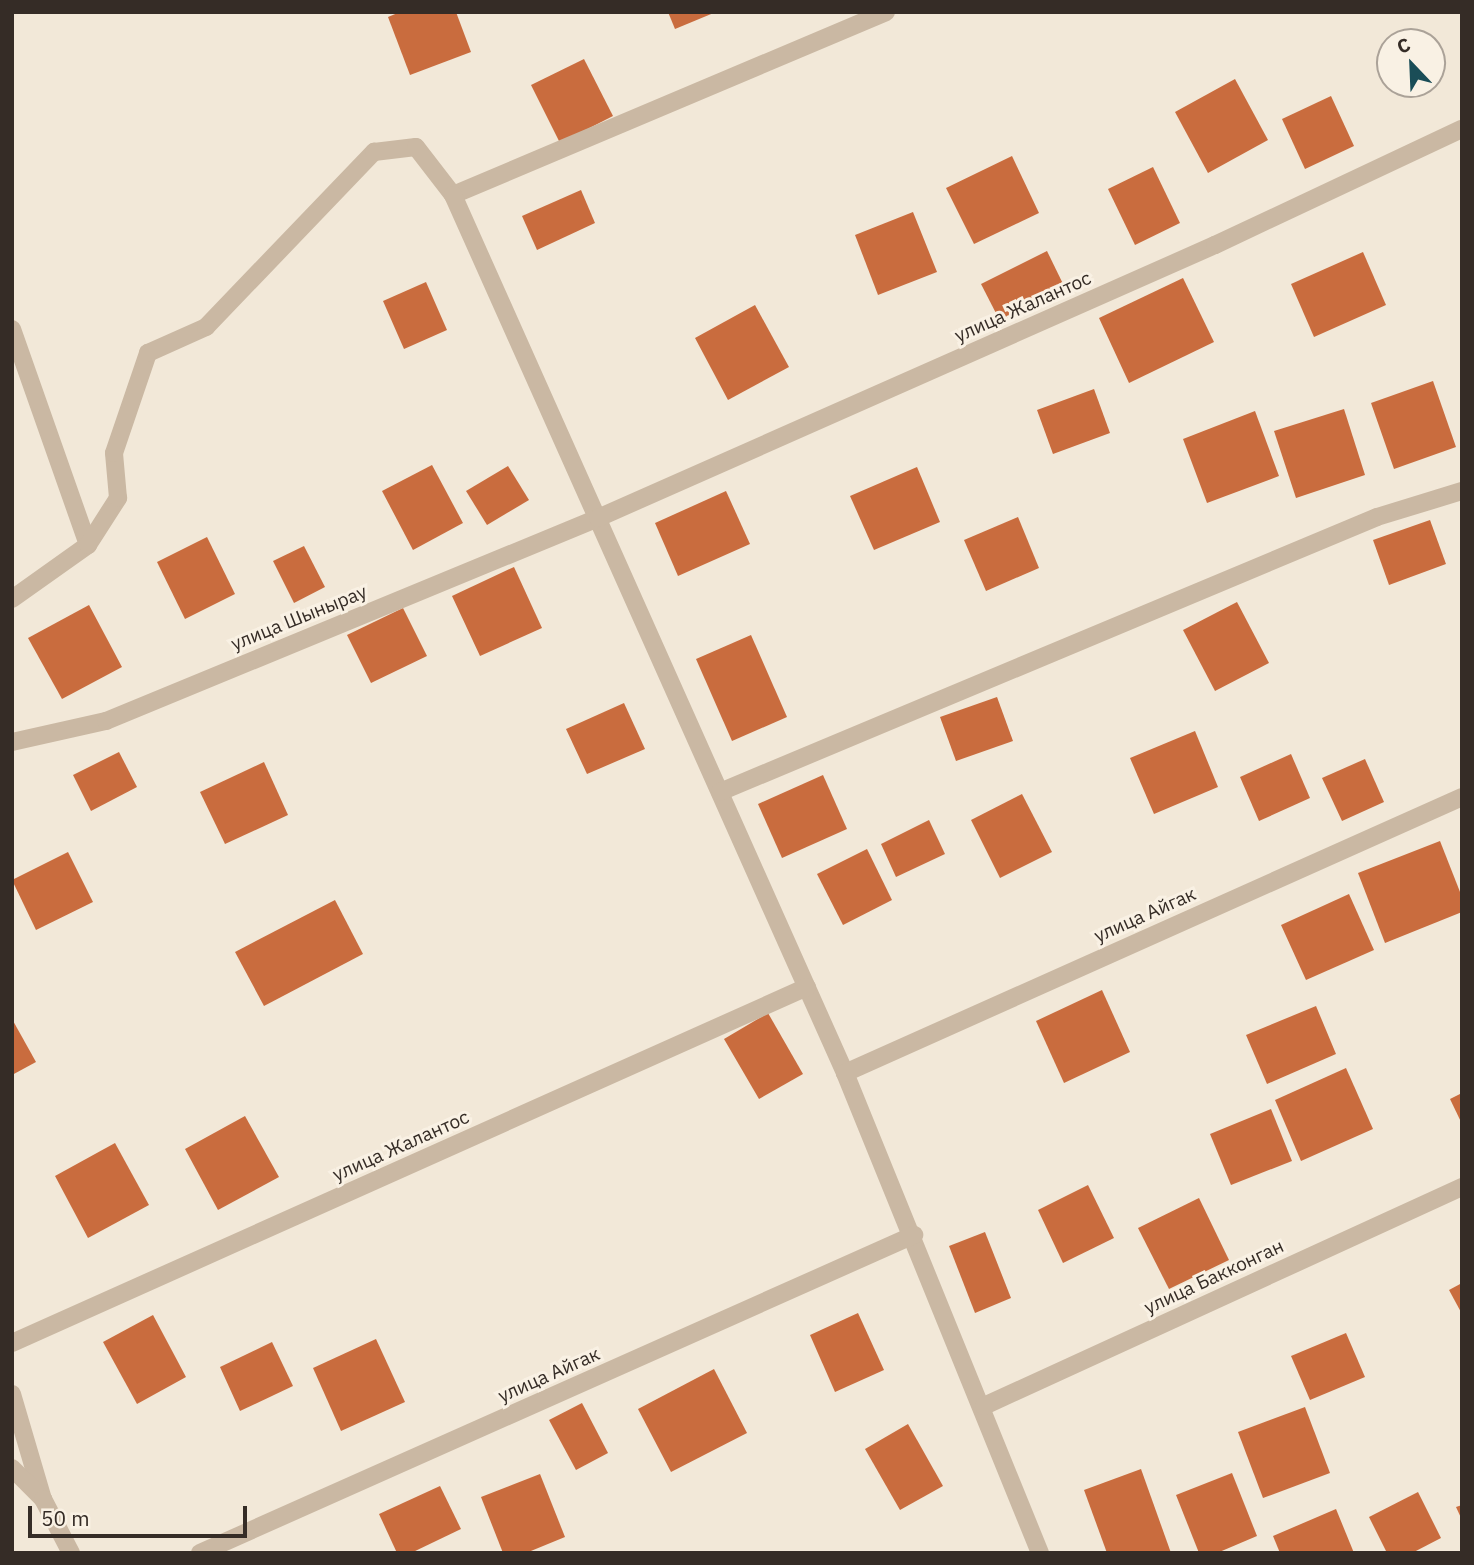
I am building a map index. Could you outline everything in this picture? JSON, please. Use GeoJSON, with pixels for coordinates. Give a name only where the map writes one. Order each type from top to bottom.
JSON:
{"type":"FeatureCollection","features":[{"type":"Feature","properties":{"kind":"street"},"geometry":{"type":"LineString","coordinates":[[453,195],[886,12]]}},
{"type":"Feature","properties":{"kind":"street","name":"улица Жалантос"},"geometry":{"type":"LineString","coordinates":[[598,518],[1215,245],[1462,129]]}},
{"type":"Feature","properties":{"kind":"street"},"geometry":{"type":"LineString","coordinates":[[12,599],[88,545],[118,498],[114,453],[148,354],[206,327],[374,152],[416,147],[453,195],[807,987],[914,1235],[1040,1553]]}},
{"type":"Feature","properties":{"kind":"street"},"geometry":{"type":"LineString","coordinates":[[12,329],[88,545]]}},
{"type":"Feature","properties":{"kind":"street"},"geometry":{"type":"LineString","coordinates":[[720,792],[1377,517],[1462,491]]}},
{"type":"Feature","properties":{"kind":"street","name":"улица Шынырау"},"geometry":{"type":"LineString","coordinates":[[12,742],[106,721],[598,518]]}},
{"type":"Feature","properties":{"kind":"street","name":"улица Айгак"},"geometry":{"type":"LineString","coordinates":[[845,1073],[1462,797]]}},
{"type":"Feature","properties":{"kind":"street","name":"улица Жалантос"},"geometry":{"type":"LineString","coordinates":[[12,1343],[807,987]]}},
{"type":"Feature","properties":{"kind":"street","name":"улица Бакконган"},"geometry":{"type":"LineString","coordinates":[[984,1406],[1462,1187]]}},
{"type":"Feature","properties":{"kind":"street","name":"улица Айгак"},"geometry":{"type":"LineString","coordinates":[[200,1553],[914,1235]]}},
{"type":"Feature","properties":{"kind":"street"},"geometry":{"type":"LineString","coordinates":[[12,1394],[44,1499],[71,1553]]}},
{"type":"Feature","properties":{"kind":"street"},"geometry":{"type":"LineString","coordinates":[[12,1468],[44,1499]]}},
{"type":"Feature","properties":{"kind":"building"},"geometry":{"type":"Polygon","coordinates":[[[400,12],[456,12],[471,52],[410,75],[388,17],[400,12]]]}},
{"type":"Feature","properties":{"kind":"building"},"geometry":{"type":"Polygon","coordinates":[[[668,12],[716,12],[675,29],[668,12]]]}},
{"type":"Feature","properties":{"kind":"building"},"geometry":{"type":"Polygon","coordinates":[[[584,59],[613,116],[560,143],[531,85],[584,59]]]}},
{"type":"Feature","properties":{"kind":"building"},"geometry":{"type":"Polygon","coordinates":[[[1235,79],[1268,140],[1208,173],[1175,112],[1235,79]]]}},
{"type":"Feature","properties":{"kind":"building"},"geometry":{"type":"Polygon","coordinates":[[[1331,96],[1354,146],[1305,169],[1282,119],[1331,96]]]}},
{"type":"Feature","properties":{"kind":"building"},"geometry":{"type":"Polygon","coordinates":[[[1012,156],[1039,213],[974,244],[946,188],[1012,156]]]}},
{"type":"Feature","properties":{"kind":"building"},"geometry":{"type":"Polygon","coordinates":[[[1153,167],[1180,223],[1135,245],[1108,189],[1153,167]]]}},
{"type":"Feature","properties":{"kind":"building"},"geometry":{"type":"Polygon","coordinates":[[[581,190],[595,223],[537,250],[522,216],[581,190]]]}},
{"type":"Feature","properties":{"kind":"building"},"geometry":{"type":"Polygon","coordinates":[[[913,212],[937,272],[878,295],[855,235],[913,212]]]}},
{"type":"Feature","properties":{"kind":"building"},"geometry":{"type":"Polygon","coordinates":[[[1047,251],[1066,290],[1001,323],[981,284],[1047,251]]]}},
{"type":"Feature","properties":{"kind":"building"},"geometry":{"type":"Polygon","coordinates":[[[1363,252],[1386,305],[1314,337],[1291,284],[1363,252]]]}},
{"type":"Feature","properties":{"kind":"building"},"geometry":{"type":"Polygon","coordinates":[[[1183,278],[1214,342],[1129,383],[1099,318],[1183,278]]]}},
{"type":"Feature","properties":{"kind":"building"},"geometry":{"type":"Polygon","coordinates":[[[426,282],[447,330],[404,349],[383,301],[426,282]]]}},
{"type":"Feature","properties":{"kind":"building"},"geometry":{"type":"Polygon","coordinates":[[[755,305],[789,367],[728,400],[695,338],[755,305]]]}},
{"type":"Feature","properties":{"kind":"building"},"geometry":{"type":"Polygon","coordinates":[[[1433,381],[1456,447],[1394,469],[1371,403],[1433,381]]]}},
{"type":"Feature","properties":{"kind":"building"},"geometry":{"type":"Polygon","coordinates":[[[1094,389],[1110,433],[1053,454],[1037,410],[1094,389]]]}},
{"type":"Feature","properties":{"kind":"building"},"geometry":{"type":"Polygon","coordinates":[[[1344,409],[1365,475],[1296,498],[1274,431],[1344,409]]]}},
{"type":"Feature","properties":{"kind":"building"},"geometry":{"type":"Polygon","coordinates":[[[1255,411],[1279,476],[1207,503],[1183,439],[1255,411]]]}},
{"type":"Feature","properties":{"kind":"building"},"geometry":{"type":"Polygon","coordinates":[[[432,465],[463,523],[413,550],[382,491],[432,465]]]}},
{"type":"Feature","properties":{"kind":"building"},"geometry":{"type":"Polygon","coordinates":[[[508,466],[529,500],[487,525],[466,491],[508,466]]]}},
{"type":"Feature","properties":{"kind":"building"},"geometry":{"type":"Polygon","coordinates":[[[917,467],[940,522],[874,550],[850,496],[917,467]]]}},
{"type":"Feature","properties":{"kind":"building"},"geometry":{"type":"Polygon","coordinates":[[[726,491],[750,544],[678,576],[655,523],[726,491]]]}},
{"type":"Feature","properties":{"kind":"building"},"geometry":{"type":"Polygon","coordinates":[[[1018,517],[1039,568],[986,591],[964,540],[1018,517]]]}},
{"type":"Feature","properties":{"kind":"building"},"geometry":{"type":"Polygon","coordinates":[[[1430,520],[1446,564],[1389,585],[1373,540],[1430,520]]]}},
{"type":"Feature","properties":{"kind":"building"},"geometry":{"type":"Polygon","coordinates":[[[207,537],[235,594],[185,619],[157,562],[207,537]]]}},
{"type":"Feature","properties":{"kind":"building"},"geometry":{"type":"Polygon","coordinates":[[[304,546],[325,587],[294,603],[273,561],[304,546]]]}},
{"type":"Feature","properties":{"kind":"building"},"geometry":{"type":"Polygon","coordinates":[[[514,567],[542,628],[480,656],[452,596],[514,567]]]}},
{"type":"Feature","properties":{"kind":"building"},"geometry":{"type":"Polygon","coordinates":[[[1237,602],[1269,663],[1215,691],[1183,630],[1237,602]]]}},
{"type":"Feature","properties":{"kind":"building"},"geometry":{"type":"Polygon","coordinates":[[[89,605],[122,667],[62,699],[28,638],[89,605]]]}},
{"type":"Feature","properties":{"kind":"building"},"geometry":{"type":"Polygon","coordinates":[[[403,608],[427,656],[371,683],[347,635],[403,608]]]}},
{"type":"Feature","properties":{"kind":"building"},"geometry":{"type":"Polygon","coordinates":[[[751,635],[787,717],[732,741],[696,659],[751,635]]]}},
{"type":"Feature","properties":{"kind":"building"},"geometry":{"type":"Polygon","coordinates":[[[997,697],[1013,741],[956,761],[940,717],[997,697]]]}},
{"type":"Feature","properties":{"kind":"building"},"geometry":{"type":"Polygon","coordinates":[[[624,703],[645,749],[587,774],[566,729],[624,703]]]}},
{"type":"Feature","properties":{"kind":"building"},"geometry":{"type":"Polygon","coordinates":[[[1195,731],[1218,787],[1154,814],[1130,758],[1195,731]]]}},
{"type":"Feature","properties":{"kind":"building"},"geometry":{"type":"Polygon","coordinates":[[[119,752],[137,787],[91,811],[73,775],[119,752]]]}},
{"type":"Feature","properties":{"kind":"building"},"geometry":{"type":"Polygon","coordinates":[[[1291,754],[1310,798],[1259,821],[1240,777],[1291,754]]]}},
{"type":"Feature","properties":{"kind":"building"},"geometry":{"type":"Polygon","coordinates":[[[1365,759],[1384,802],[1342,821],[1322,778],[1365,759]]]}},
{"type":"Feature","properties":{"kind":"building"},"geometry":{"type":"Polygon","coordinates":[[[264,762],[288,815],[225,844],[200,792],[264,762]]]}},
{"type":"Feature","properties":{"kind":"building"},"geometry":{"type":"Polygon","coordinates":[[[823,775],[847,829],[782,858],[758,804],[823,775]]]}},
{"type":"Feature","properties":{"kind":"building"},"geometry":{"type":"Polygon","coordinates":[[[1022,794],[1052,852],[1000,878],[971,820],[1022,794]]]}},
{"type":"Feature","properties":{"kind":"building"},"geometry":{"type":"Polygon","coordinates":[[[929,820],[945,854],[896,877],[881,844],[929,820]]]}},
{"type":"Feature","properties":{"kind":"building"},"geometry":{"type":"Polygon","coordinates":[[[1440,841],[1462,897],[1462,912],[1385,943],[1358,873],[1440,841]]]}},
{"type":"Feature","properties":{"kind":"building"},"geometry":{"type":"Polygon","coordinates":[[[867,849],[892,900],[843,925],[817,874],[867,849]]]}},
{"type":"Feature","properties":{"kind":"building"},"geometry":{"type":"Polygon","coordinates":[[[68,852],[93,902],[36,930],[12,880],[68,852]]]}},
{"type":"Feature","properties":{"kind":"building"},"geometry":{"type":"Polygon","coordinates":[[[1349,894],[1374,950],[1306,980],[1281,925],[1349,894]]]}},
{"type":"Feature","properties":{"kind":"building"},"geometry":{"type":"Polygon","coordinates":[[[335,900],[363,954],[264,1006],[235,952],[335,900]]]}},
{"type":"Feature","properties":{"kind":"building"},"geometry":{"type":"Polygon","coordinates":[[[1102,990],[1130,1052],[1064,1083],[1036,1021],[1102,990]]]}},
{"type":"Feature","properties":{"kind":"building"},"geometry":{"type":"Polygon","coordinates":[[[1316,1006],[1336,1054],[1267,1084],[1246,1035],[1316,1006]]]}},
{"type":"Feature","properties":{"kind":"building"},"geometry":{"type":"Polygon","coordinates":[[[768,1013],[803,1074],[759,1099],[724,1039],[768,1013]]]}},
{"type":"Feature","properties":{"kind":"building"},"geometry":{"type":"Polygon","coordinates":[[[12,1019],[36,1062],[12,1075],[12,1019]]]}},
{"type":"Feature","properties":{"kind":"building"},"geometry":{"type":"Polygon","coordinates":[[[1346,1068],[1373,1129],[1301,1161],[1275,1100],[1346,1068]]]}},
{"type":"Feature","properties":{"kind":"building"},"geometry":{"type":"Polygon","coordinates":[[[1462,1093],[1462,1124],[1450,1099],[1462,1093]]]}},
{"type":"Feature","properties":{"kind":"building"},"geometry":{"type":"Polygon","coordinates":[[[1271,1109],[1292,1161],[1231,1185],[1210,1134],[1271,1109]]]}},
{"type":"Feature","properties":{"kind":"building"},"geometry":{"type":"Polygon","coordinates":[[[245,1116],[279,1177],[218,1210],[185,1149],[245,1116]]]}},
{"type":"Feature","properties":{"kind":"building"},"geometry":{"type":"Polygon","coordinates":[[[115,1143],[149,1205],[88,1238],[55,1176],[115,1143]]]}},
{"type":"Feature","properties":{"kind":"building"},"geometry":{"type":"Polygon","coordinates":[[[1088,1185],[1114,1238],[1063,1263],[1038,1210],[1088,1185]]]}},
{"type":"Feature","properties":{"kind":"building"},"geometry":{"type":"Polygon","coordinates":[[[1199,1198],[1229,1260],[1169,1289],[1138,1228],[1199,1198]]]}},
{"type":"Feature","properties":{"kind":"building"},"geometry":{"type":"Polygon","coordinates":[[[985,1232],[1011,1298],[975,1313],[949,1246],[985,1232]]]}},
{"type":"Feature","properties":{"kind":"building"},"geometry":{"type":"Polygon","coordinates":[[[1462,1283],[1462,1314],[1449,1290],[1462,1283]]]}},
{"type":"Feature","properties":{"kind":"building"},"geometry":{"type":"Polygon","coordinates":[[[858,1313],[884,1370],[835,1392],[810,1335],[858,1313]]]}},
{"type":"Feature","properties":{"kind":"building"},"geometry":{"type":"Polygon","coordinates":[[[153,1315],[186,1377],[137,1404],[103,1342],[153,1315]]]}},
{"type":"Feature","properties":{"kind":"building"},"geometry":{"type":"Polygon","coordinates":[[[1346,1333],[1365,1377],[1310,1400],[1291,1356],[1346,1333]]]}},
{"type":"Feature","properties":{"kind":"building"},"geometry":{"type":"Polygon","coordinates":[[[376,1339],[405,1402],[341,1431],[313,1368],[376,1339]]]}},
{"type":"Feature","properties":{"kind":"building"},"geometry":{"type":"Polygon","coordinates":[[[272,1342],[293,1386],[240,1411],[220,1367],[272,1342]]]}},
{"type":"Feature","properties":{"kind":"building"},"geometry":{"type":"Polygon","coordinates":[[[714,1369],[747,1433],[671,1472],[638,1409],[714,1369]]]}},
{"type":"Feature","properties":{"kind":"building"},"geometry":{"type":"Polygon","coordinates":[[[582,1403],[608,1453],[576,1470],[549,1420],[582,1403]]]}},
{"type":"Feature","properties":{"kind":"building"},"geometry":{"type":"Polygon","coordinates":[[[1305,1407],[1330,1473],[1263,1498],[1238,1432],[1305,1407]]]}},
{"type":"Feature","properties":{"kind":"building"},"geometry":{"type":"Polygon","coordinates":[[[908,1424],[943,1486],[900,1510],[865,1449],[908,1424]]]}},
{"type":"Feature","properties":{"kind":"building"},"geometry":{"type":"Polygon","coordinates":[[[1141,1469],[1171,1553],[1107,1553],[1084,1490],[1141,1469]]]}},
{"type":"Feature","properties":{"kind":"building"},"geometry":{"type":"Polygon","coordinates":[[[1232,1473],[1257,1536],[1217,1553],[1199,1553],[1176,1495],[1232,1473]]]}},
{"type":"Feature","properties":{"kind":"building"},"geometry":{"type":"Polygon","coordinates":[[[540,1474],[565,1537],[526,1553],[503,1553],[481,1497],[540,1474]]]}},
{"type":"Feature","properties":{"kind":"building"},"geometry":{"type":"Polygon","coordinates":[[[440,1486],[461,1529],[411,1553],[397,1553],[379,1514],[440,1486]]]}},
{"type":"Feature","properties":{"kind":"building"},"geometry":{"type":"Polygon","coordinates":[[[1418,1492],[1441,1538],[1412,1553],[1387,1553],[1369,1517],[1418,1492]]]}},
{"type":"Feature","properties":{"kind":"building"},"geometry":{"type":"Polygon","coordinates":[[[1462,1505],[1462,1520],[1456,1507],[1462,1505]]]}},
{"type":"Feature","properties":{"kind":"building"},"geometry":{"type":"Polygon","coordinates":[[[1336,1509],[1354,1553],[1280,1553],[1273,1536],[1336,1509]]]}}]}
